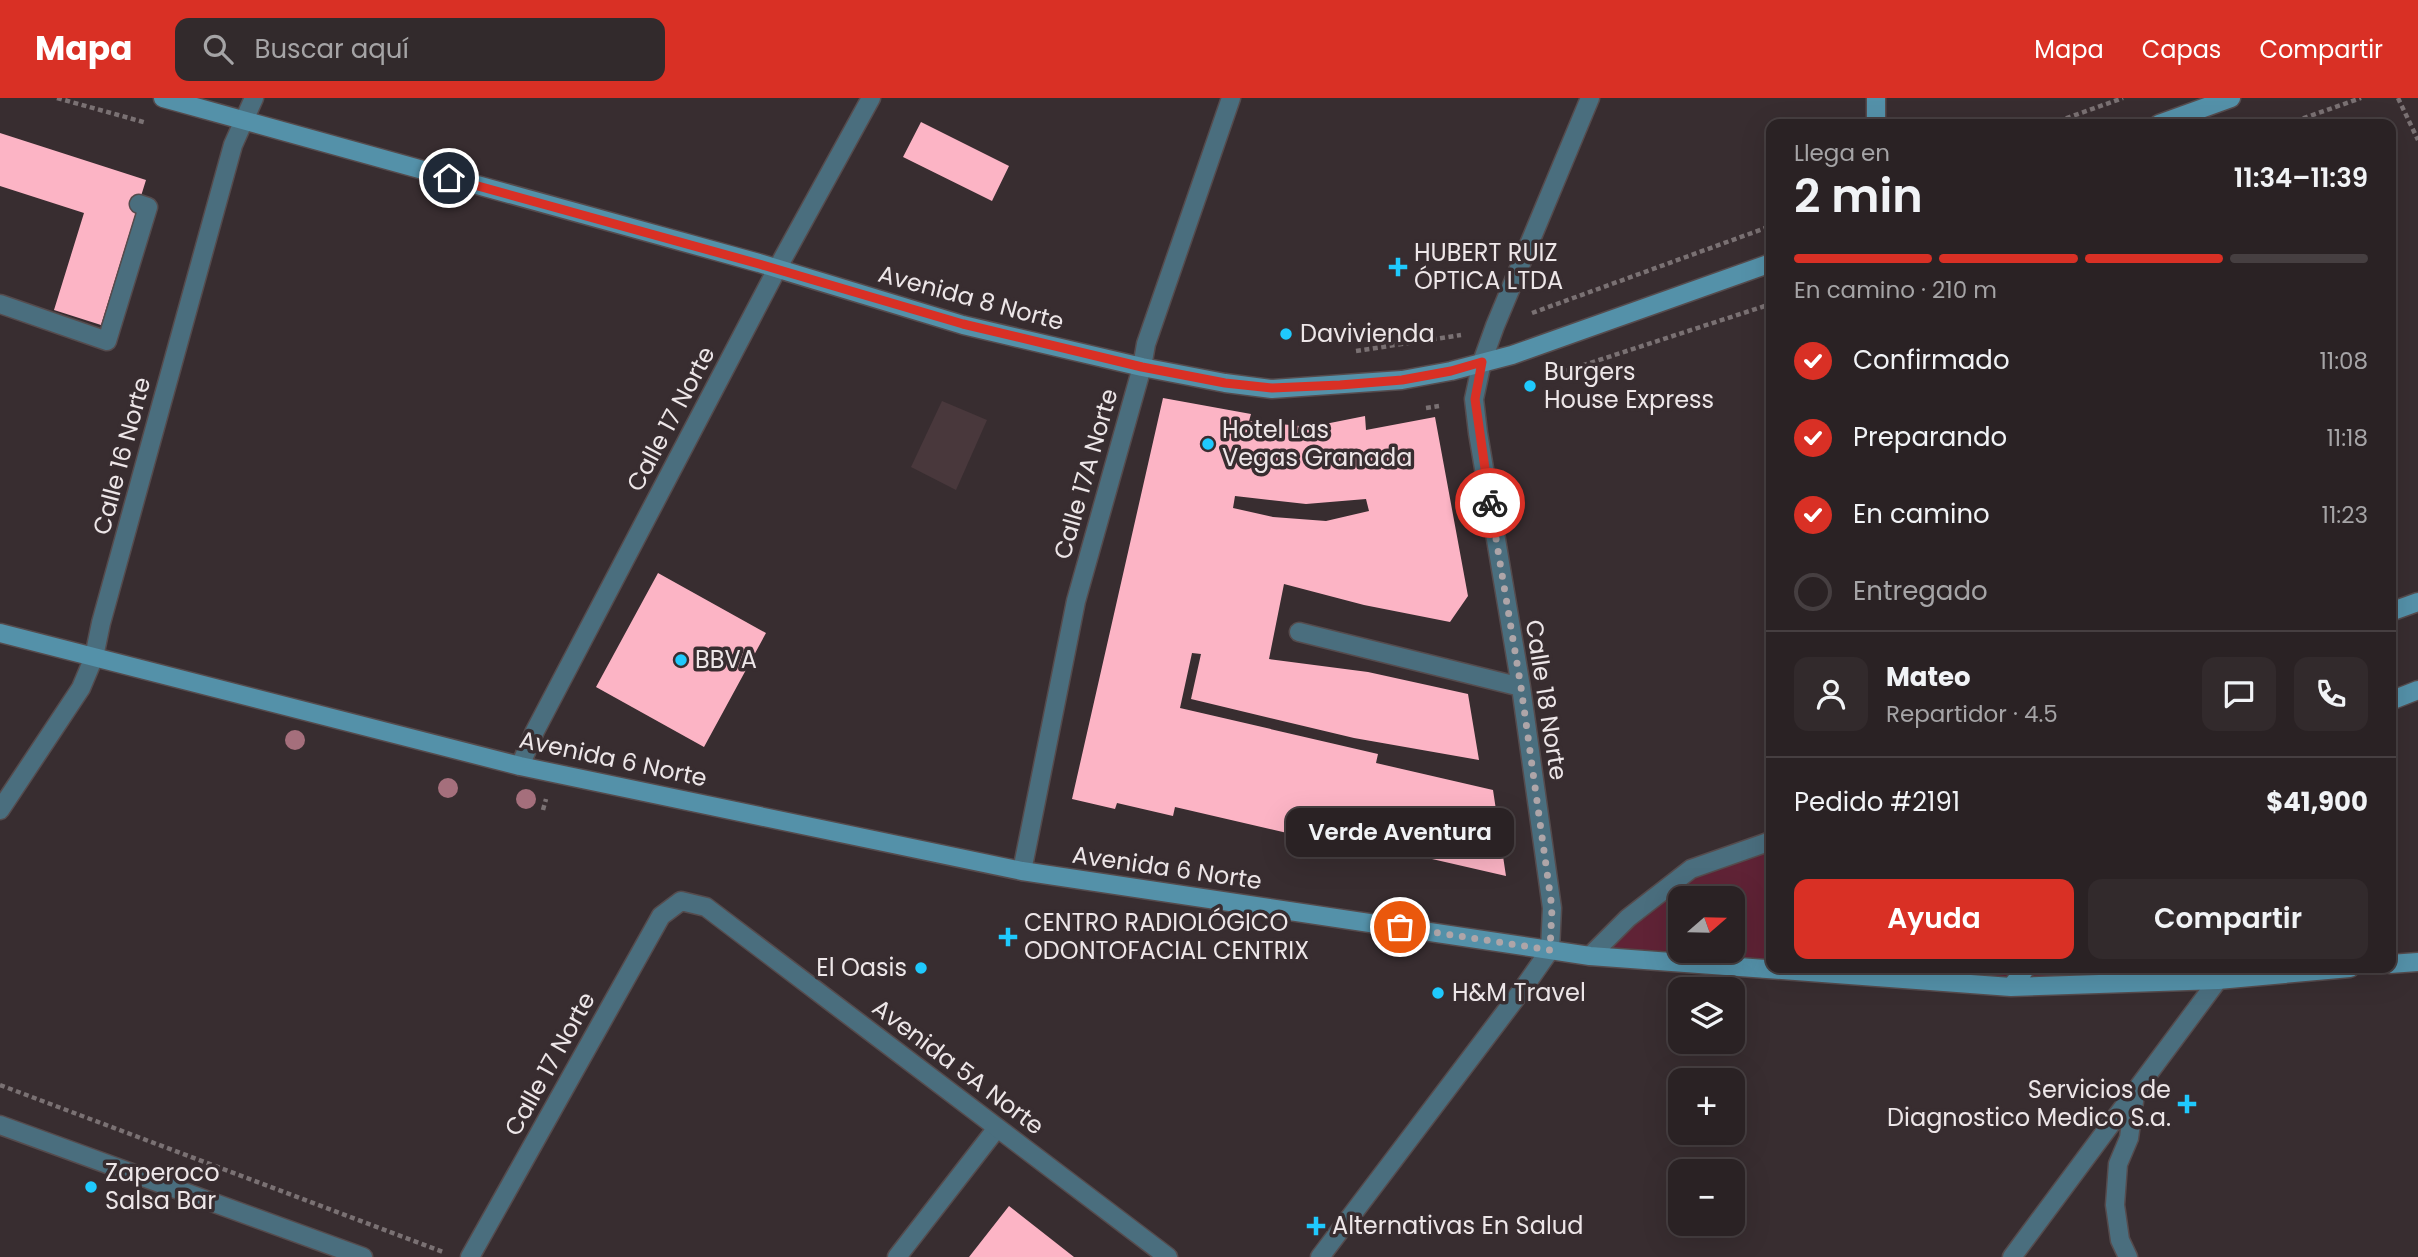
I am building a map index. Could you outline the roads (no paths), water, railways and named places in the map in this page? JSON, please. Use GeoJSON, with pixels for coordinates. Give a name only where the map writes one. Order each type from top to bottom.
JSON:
{"type":"FeatureCollection","features":[{"type":"Feature","properties":{"kind":"main road","name":"Avenida 8 Norte"},"geometry":{"type":"LineString","coordinates":[[163,98],[777,269],[963,324],[1142,367],[1225,383],[1272,388],[1402,380],[1451,371],[1512,355],[1766,265]]}},
{"type":"Feature","properties":{"kind":"main road"},"geometry":{"type":"LineString","coordinates":[[1876,98],[1876,119]]}},
{"type":"Feature","properties":{"kind":"main road"},"geometry":{"type":"LineString","coordinates":[[2173,119],[2231,98]]}},
{"type":"Feature","properties":{"kind":"main road"},"geometry":{"type":"LineString","coordinates":[[2396,610],[2418,602]]}},
{"type":"Feature","properties":{"kind":"main road","name":"Avenida 6 Norte"},"geometry":{"type":"LineString","coordinates":[[0,633],[520,766],[1022,871],[1590,956],[1766,969]]}},
{"type":"Feature","properties":{"kind":"main road"},"geometry":{"type":"LineString","coordinates":[[2396,699],[2418,690]]}},
{"type":"Feature","properties":{"kind":"main road"},"geometry":{"type":"LineString","coordinates":[[2396,964],[2418,962]]}},
{"type":"Feature","properties":{"kind":"main road","name":"Avenida 6 Norte"},"geometry":{"type":"LineString","coordinates":[[1821,973],[2011,987],[2218,980],[2295,973]]}},
{"type":"Feature","properties":{"kind":"main road"},"geometry":{"type":"LineString","coordinates":[[2011,987],[2022,973]]}},
{"type":"Feature","properties":{"kind":"street","name":"Calle 16 Norte"},"geometry":{"type":"LineString","coordinates":[[0,810],[81,688],[94,657],[108,596],[233,145],[254,98]]}},
{"type":"Feature","properties":{"kind":"street","name":"Calle 17 Norte"},"geometry":{"type":"LineString","coordinates":[[520,766],[535,731],[777,269],[871,98]]}},
{"type":"Feature","properties":{"kind":"street","name":"Calle 17A Norte"},"geometry":{"type":"LineString","coordinates":[[1022,871],[1076,601],[1142,367],[1146,344],[1231,98]]}},
{"type":"Feature","properties":{"kind":"street","name":"Calle 18 Norte"},"geometry":{"type":"LineString","coordinates":[[1550,950],[1552,908],[1521,687],[1478,433],[1475,399],[1482,362],[1495,326],[1590,98]]}},
{"type":"Feature","properties":{"kind":"street"},"geometry":{"type":"LineString","coordinates":[[0,304],[107,341],[148,207],[139,204]]}},
{"type":"Feature","properties":{"kind":"street"},"geometry":{"type":"LineString","coordinates":[[1299,632],[1521,687]]}},
{"type":"Feature","properties":{"kind":"street"},"geometry":{"type":"LineString","coordinates":[[1590,956],[1628,918],[1691,869],[1766,843]]}},
{"type":"Feature","properties":{"kind":"street","name":"Calle 17 Norte"},"geometry":{"type":"LineString","coordinates":[[470,1257],[661,916],[681,901]]}},
{"type":"Feature","properties":{"kind":"street","name":"Avenida 5A Norte"},"geometry":{"type":"LineString","coordinates":[[681,901],[706,907],[1168,1257]]}},
{"type":"Feature","properties":{"kind":"street"},"geometry":{"type":"LineString","coordinates":[[1320,1257],[1550,950]]}},
{"type":"Feature","properties":{"kind":"street"},"geometry":{"type":"LineString","coordinates":[[2012,1257],[2218,980]]}},
{"type":"Feature","properties":{"kind":"street"},"geometry":{"type":"LineString","coordinates":[[2128,1257],[2120,1240],[2115,1205],[2118,1164],[2129,1138],[2136,1091]]}},
{"type":"Feature","properties":{"kind":"street"},"geometry":{"type":"LineString","coordinates":[[0,1125],[363,1257]]}},
{"type":"Feature","properties":{"kind":"street"},"geometry":{"type":"LineString","coordinates":[[897,1257],[997,1128]]}},
{"type":"Feature","properties":{"kind":"place","name":"HUBERT RUIZ ÓPTICA LTDA"},"geometry":{"type":"Point","coordinates":[1398,267]}},
{"type":"Feature","properties":{"kind":"place","name":"Davivienda"},"geometry":{"type":"Point","coordinates":[1286,334]}},
{"type":"Feature","properties":{"kind":"place","name":"Burgers House Express"},"geometry":{"type":"Point","coordinates":[1530,386]}},
{"type":"Feature","properties":{"kind":"place","name":"Hotel Las Vegas Granada"},"geometry":{"type":"Point","coordinates":[1208,444]}},
{"type":"Feature","properties":{"kind":"place","name":"BBVA"},"geometry":{"type":"Point","coordinates":[681,660]}},
{"type":"Feature","properties":{"kind":"place","name":"Verde Aventura"},"geometry":{"type":"Point","coordinates":[1400,927]}},
{"type":"Feature","properties":{"kind":"place","name":"CENTRO RADIOLÓGICO ODONTOFACIAL CENTRIX"},"geometry":{"type":"Point","coordinates":[1008,937]}},
{"type":"Feature","properties":{"kind":"place","name":"El Oasis"},"geometry":{"type":"Point","coordinates":[921,968]}},
{"type":"Feature","properties":{"kind":"place","name":"H&M Travel"},"geometry":{"type":"Point","coordinates":[1438,993]}},
{"type":"Feature","properties":{"kind":"place","name":"Servicios de Diagnostico Medico S.a."},"geometry":{"type":"Point","coordinates":[2187,1104]}},
{"type":"Feature","properties":{"kind":"place","name":"Zaperoco Salsa Bar"},"geometry":{"type":"Point","coordinates":[91,1187]}},
{"type":"Feature","properties":{"kind":"place","name":"Alternativas En Salud"},"geometry":{"type":"Point","coordinates":[1316,1226]}}]}
